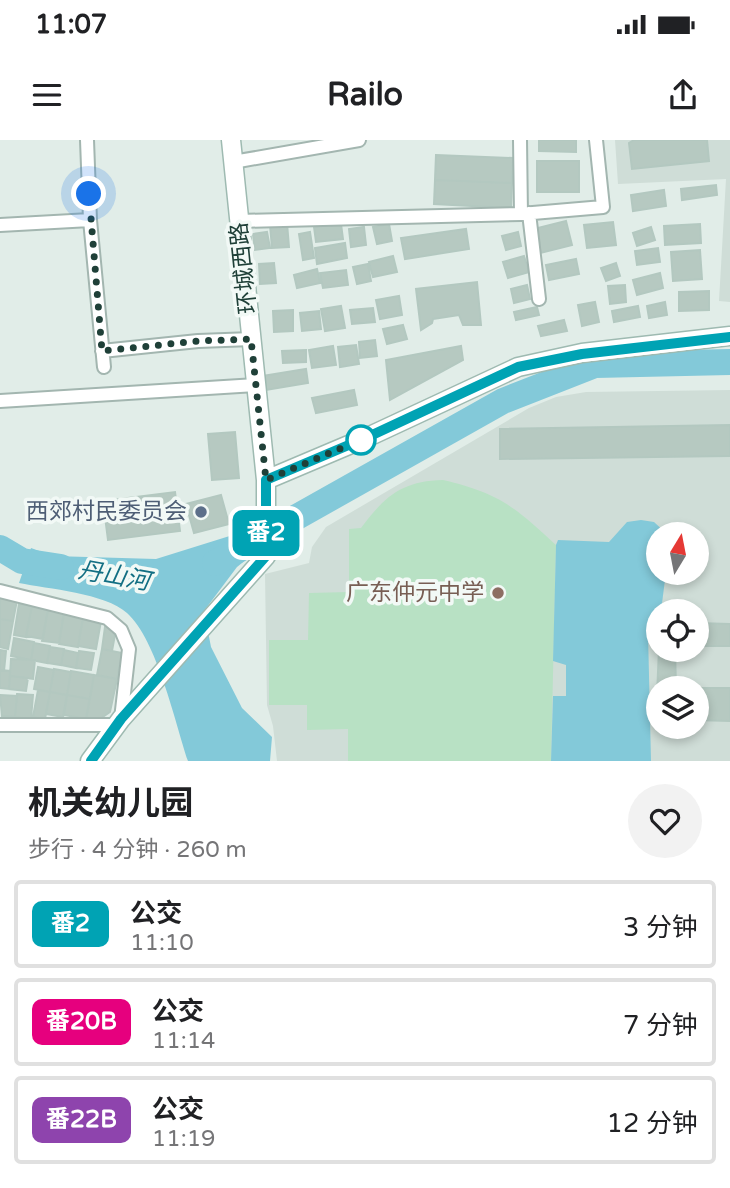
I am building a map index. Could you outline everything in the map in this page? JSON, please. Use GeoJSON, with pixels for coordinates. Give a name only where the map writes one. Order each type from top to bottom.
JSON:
{"type":"FeatureCollection","features":[{"type":"Feature","properties":{"kind":"street"},"geometry":{"type":"LineString","coordinates":[[87,140],[90,220],[104,367]]}},
{"type":"Feature","properties":{"kind":"street","name":"环城西路"},"geometry":{"type":"LineString","coordinates":[[118,722],[266,556],[266,480],[231,140]]}},
{"type":"Feature","properties":{"kind":"street"},"geometry":{"type":"LineString","coordinates":[[233,162],[359,140]]}},
{"type":"Feature","properties":{"kind":"street"},"geometry":{"type":"LineString","coordinates":[[520,140],[525,213],[539,299]]}},
{"type":"Feature","properties":{"kind":"street"},"geometry":{"type":"LineString","coordinates":[[239,221],[525,213],[603,207],[596,140]]}},
{"type":"Feature","properties":{"kind":"street"},"geometry":{"type":"LineString","coordinates":[[0,225],[90,220]]}},
{"type":"Feature","properties":{"kind":"street"},"geometry":{"type":"LineString","coordinates":[[266,480],[370,436],[518,367],[596,352],[730,337]]}},
{"type":"Feature","properties":{"kind":"street"},"geometry":{"type":"LineString","coordinates":[[102,351],[198,341],[251,339]]}},
{"type":"Feature","properties":{"kind":"street"},"geometry":{"type":"LineString","coordinates":[[0,401],[256,385]]}},
{"type":"Feature","properties":{"kind":"street"},"geometry":{"type":"LineString","coordinates":[[0,591],[107,618],[121,630],[129,649],[129,658],[118,722],[90,761]]}},
{"type":"Feature","properties":{"kind":"street"},"geometry":{"type":"LineString","coordinates":[[0,725],[118,722]]}},
{"type":"Feature","properties":{"kind":"shaded area"},"geometry":{"type":"Polygon","coordinates":[[[615,140],[730,140],[730,302],[719,301],[726,179],[618,184],[615,140]]]}},
{"type":"Feature","properties":{"kind":"shaded area","name":"广东仲元中学"},"geometry":{"type":"Polygon","coordinates":[[[730,390],[730,761],[277,761],[273,726],[267,705],[265,574],[309,563],[312,547],[326,527],[529,408],[556,397],[586,392],[730,390]]]}},
{"type":"Feature","properties":{"kind":"green space"},"geometry":{"type":"Polygon","coordinates":[[[443,480],[493,496],[517,511],[556,545],[551,761],[348,761],[348,729],[307,730],[307,705],[269,705],[269,640],[308,640],[309,593],[349,592],[349,529],[361,528],[378,507],[405,487],[443,480]]]}},
{"type":"Feature","properties":{"kind":"water"},"geometry":{"type":"Polygon","coordinates":[[[641,520],[654,522],[646,522],[646,585],[664,585],[663,599],[646,599],[646,662],[649,662],[649,676],[646,676],[646,739],[650,739],[651,761],[551,761],[553,696],[566,696],[566,665],[553,661],[556,545],[558,540],[609,542],[627,522],[641,520]]]}},
{"type":"Feature","properties":{"kind":"water"},"geometry":{"type":"Polygon","coordinates":[[[236,534],[252,555],[237,567],[204,611],[211,647],[242,708],[272,737],[270,761],[188,761],[156,661],[138,626],[127,613],[91,596],[19,583],[31,548],[53,556],[156,559],[236,534]]]}},
{"type":"Feature","properties":{"kind":"building"},"geometry":{"type":"Polygon","coordinates":[[[539,140],[576,140],[576,152],[539,151],[539,140]]]}},
{"type":"Feature","properties":{"kind":"building"},"geometry":{"type":"Polygon","coordinates":[[[634,140],[707,140],[709,161],[632,169],[629,143],[634,140]]]}},
{"type":"Feature","properties":{"kind":"building"},"geometry":{"type":"Polygon","coordinates":[[[436,155],[513,158],[512,183],[435,180],[436,155]]]}},
{"type":"Feature","properties":{"kind":"building"},"geometry":{"type":"Polygon","coordinates":[[[537,161],[579,161],[579,192],[537,192],[537,161]]]}},
{"type":"Feature","properties":{"kind":"building"},"geometry":{"type":"Polygon","coordinates":[[[435,180],[512,183],[511,208],[434,204],[435,180]]]}},
{"type":"Feature","properties":{"kind":"building"},"geometry":{"type":"Polygon","coordinates":[[[716,185],[717,195],[682,200],[681,189],[716,185]]]}},
{"type":"Feature","properties":{"kind":"building"},"geometry":{"type":"Polygon","coordinates":[[[664,190],[666,206],[633,211],[631,195],[664,190]]]}},
{"type":"Feature","properties":{"kind":"building"},"geometry":{"type":"Polygon","coordinates":[[[566,221],[572,245],[540,253],[534,229],[566,221]]]}},
{"type":"Feature","properties":{"kind":"building"},"geometry":{"type":"Polygon","coordinates":[[[613,222],[616,245],[587,248],[584,225],[613,222]]]}},
{"type":"Feature","properties":{"kind":"building"},"geometry":{"type":"Polygon","coordinates":[[[287,223],[289,247],[272,248],[270,225],[287,223]]]}},
{"type":"Feature","properties":{"kind":"building"},"geometry":{"type":"Polygon","coordinates":[[[341,224],[343,239],[316,242],[314,227],[341,224]]]}},
{"type":"Feature","properties":{"kind":"building"},"geometry":{"type":"Polygon","coordinates":[[[389,224],[392,241],[377,244],[373,227],[389,224]]]}},
{"type":"Feature","properties":{"kind":"building"},"geometry":{"type":"Polygon","coordinates":[[[700,224],[701,243],[665,245],[664,226],[700,224]]]}},
{"type":"Feature","properties":{"kind":"building"},"geometry":{"type":"Polygon","coordinates":[[[364,227],[366,245],[351,247],[349,229],[364,227]]]}},
{"type":"Feature","properties":{"kind":"building"},"geometry":{"type":"Polygon","coordinates":[[[651,227],[655,240],[637,246],[633,233],[651,227]]]}},
{"type":"Feature","properties":{"kind":"building"},"geometry":{"type":"Polygon","coordinates":[[[466,229],[469,249],[405,259],[401,238],[466,229]]]}},
{"type":"Feature","properties":{"kind":"building"},"geometry":{"type":"Polygon","coordinates":[[[267,232],[270,248],[255,250],[253,234],[267,232]]]}},
{"type":"Feature","properties":{"kind":"building"},"geometry":{"type":"Polygon","coordinates":[[[310,232],[314,258],[303,260],[299,234],[310,232]]]}},
{"type":"Feature","properties":{"kind":"building"},"geometry":{"type":"Polygon","coordinates":[[[518,232],[521,246],[506,250],[502,236],[518,232]]]}},
{"type":"Feature","properties":{"kind":"building"},"geometry":{"type":"Polygon","coordinates":[[[345,243],[347,258],[317,264],[315,248],[345,243]]]}},
{"type":"Feature","properties":{"kind":"building"},"geometry":{"type":"Polygon","coordinates":[[[658,248],[660,262],[637,265],[635,251],[658,248]]]}},
{"type":"Feature","properties":{"kind":"building"},"geometry":{"type":"Polygon","coordinates":[[[700,250],[702,279],[673,281],[671,252],[700,250]]]}},
{"type":"Feature","properties":{"kind":"building"},"geometry":{"type":"Polygon","coordinates":[[[393,256],[397,272],[373,277],[369,262],[393,256]]]}},
{"type":"Feature","properties":{"kind":"building"},"geometry":{"type":"Polygon","coordinates":[[[524,256],[529,272],[508,278],[503,262],[524,256]]]}},
{"type":"Feature","properties":{"kind":"building"},"geometry":{"type":"Polygon","coordinates":[[[576,259],[579,274],[549,280],[546,265],[576,259]]]}},
{"type":"Feature","properties":{"kind":"building"},"geometry":{"type":"Polygon","coordinates":[[[274,263],[276,283],[260,284],[259,264],[274,263]]]}},
{"type":"Feature","properties":{"kind":"building"},"geometry":{"type":"Polygon","coordinates":[[[616,263],[620,276],[606,281],[601,268],[616,263]]]}},
{"type":"Feature","properties":{"kind":"building"},"geometry":{"type":"Polygon","coordinates":[[[368,264],[371,281],[357,284],[353,267],[368,264]]]}},
{"type":"Feature","properties":{"kind":"building"},"geometry":{"type":"Polygon","coordinates":[[[317,269],[320,283],[297,288],[294,275],[317,269]]]}},
{"type":"Feature","properties":{"kind":"building"},"geometry":{"type":"Polygon","coordinates":[[[346,270],[348,285],[323,288],[320,273],[346,270]]]}},
{"type":"Feature","properties":{"kind":"building"},"geometry":{"type":"Polygon","coordinates":[[[660,273],[663,288],[637,295],[633,280],[660,273]]]}},
{"type":"Feature","properties":{"kind":"building"},"geometry":{"type":"Polygon","coordinates":[[[477,282],[481,325],[463,325],[459,315],[433,319],[432,323],[421,330],[416,289],[477,282]]]}},
{"type":"Feature","properties":{"kind":"building"},"geometry":{"type":"Polygon","coordinates":[[[527,285],[530,299],[514,303],[511,289],[527,285]]]}},
{"type":"Feature","properties":{"kind":"building"},"geometry":{"type":"Polygon","coordinates":[[[625,285],[626,302],[610,304],[608,286],[625,285]]]}},
{"type":"Feature","properties":{"kind":"building"},"geometry":{"type":"Polygon","coordinates":[[[709,291],[709,310],[679,311],[679,292],[709,291]]]}},
{"type":"Feature","properties":{"kind":"building"},"geometry":{"type":"Polygon","coordinates":[[[399,296],[402,315],[380,319],[376,300],[399,296]]]}},
{"type":"Feature","properties":{"kind":"building"},"geometry":{"type":"Polygon","coordinates":[[[595,302],[599,322],[582,326],[578,305],[595,302]]]}},
{"type":"Feature","properties":{"kind":"building"},"geometry":{"type":"Polygon","coordinates":[[[665,302],[667,315],[649,318],[647,306],[665,302]]]}},
{"type":"Feature","properties":{"kind":"building"},"geometry":{"type":"Polygon","coordinates":[[[341,306],[345,328],[325,331],[321,309],[341,306]]]}},
{"type":"Feature","properties":{"kind":"building"},"geometry":{"type":"Polygon","coordinates":[[[638,306],[640,317],[614,322],[612,311],[638,306]]]}},
{"type":"Feature","properties":{"kind":"building"},"geometry":{"type":"Polygon","coordinates":[[[537,307],[539,315],[516,320],[514,312],[537,307]]]}},
{"type":"Feature","properties":{"kind":"building"},"geometry":{"type":"Polygon","coordinates":[[[373,308],[375,322],[352,324],[350,310],[373,308]]]}},
{"type":"Feature","properties":{"kind":"building"},"geometry":{"type":"Polygon","coordinates":[[[293,310],[293,331],[274,332],[273,311],[293,310]]]}},
{"type":"Feature","properties":{"kind":"building"},"geometry":{"type":"Polygon","coordinates":[[[319,311],[321,329],[302,331],[300,313],[319,311]]]}},
{"type":"Feature","properties":{"kind":"building"},"geometry":{"type":"Polygon","coordinates":[[[564,320],[567,331],[541,336],[538,326],[564,320]]]}},
{"type":"Feature","properties":{"kind":"building"},"geometry":{"type":"Polygon","coordinates":[[[403,325],[407,339],[387,344],[383,329],[403,325]]]}},
{"type":"Feature","properties":{"kind":"building"},"geometry":{"type":"Polygon","coordinates":[[[375,340],[377,356],[360,358],[359,342],[375,340]]]}},
{"type":"Feature","properties":{"kind":"building"},"geometry":{"type":"Polygon","coordinates":[[[356,345],[359,364],[340,367],[338,347],[356,345]]]}},
{"type":"Feature","properties":{"kind":"building"},"geometry":{"type":"Polygon","coordinates":[[[333,346],[336,365],[312,368],[309,350],[333,346]]]}},
{"type":"Feature","properties":{"kind":"building"},"geometry":{"type":"Polygon","coordinates":[[[461,346],[463,360],[390,400],[386,360],[461,346]]]}},
{"type":"Feature","properties":{"kind":"building"},"geometry":{"type":"Polygon","coordinates":[[[306,350],[306,362],[283,363],[282,351],[306,350]]]}},
{"type":"Feature","properties":{"kind":"building"},"geometry":{"type":"Polygon","coordinates":[[[306,369],[308,383],[265,390],[262,376],[306,369]]]}},
{"type":"Feature","properties":{"kind":"building"},"geometry":{"type":"Polygon","coordinates":[[[354,390],[357,405],[316,413],[312,398],[354,390]]]}},
{"type":"Feature","properties":{"kind":"building"},"geometry":{"type":"Polygon","coordinates":[[[730,425],[730,456],[500,459],[500,429],[730,425]]]}},
{"type":"Feature","properties":{"kind":"building"},"geometry":{"type":"Polygon","coordinates":[[[235,432],[239,478],[212,480],[208,434],[235,432]]]}},
{"type":"Feature","properties":{"kind":"building"},"geometry":{"type":"Polygon","coordinates":[[[175,492],[180,531],[108,540],[103,501],[175,492]]]}},
{"type":"Feature","properties":{"kind":"building"},"geometry":{"type":"Polygon","coordinates":[[[221,495],[229,524],[194,533],[186,504],[221,495]]]}},
{"type":"Feature","properties":{"kind":"building"},"geometry":{"type":"Polygon","coordinates":[[[0,597],[17,600],[13,621],[0,619],[0,597]]]}},
{"type":"Feature","properties":{"kind":"building"},"geometry":{"type":"Polygon","coordinates":[[[19,604],[32,606],[26,637],[14,635],[19,604]]]}},
{"type":"Feature","properties":{"kind":"building"},"geometry":{"type":"Polygon","coordinates":[[[32,606],[48,609],[43,639],[26,636],[32,606]]]}},
{"type":"Feature","properties":{"kind":"building"},"geometry":{"type":"Polygon","coordinates":[[[48,609],[64,612],[59,643],[42,641],[48,609]]]}},
{"type":"Feature","properties":{"kind":"building"},"geometry":{"type":"Polygon","coordinates":[[[64,614],[83,618],[78,647],[59,644],[64,614]]]}},
{"type":"Feature","properties":{"kind":"building"},"geometry":{"type":"Polygon","coordinates":[[[83,618],[101,621],[96,649],[78,646],[83,618]]]}},
{"type":"Feature","properties":{"kind":"building"},"geometry":{"type":"Polygon","coordinates":[[[0,619],[13,621],[8,649],[0,647],[0,619]]]}},
{"type":"Feature","properties":{"kind":"building"},"geometry":{"type":"Polygon","coordinates":[[[709,623],[730,624],[730,646],[709,646],[709,623]]]}},
{"type":"Feature","properties":{"kind":"building"},"geometry":{"type":"Polygon","coordinates":[[[105,627],[116,629],[112,651],[102,649],[105,627]]]}},
{"type":"Feature","properties":{"kind":"building"},"geometry":{"type":"Polygon","coordinates":[[[14,638],[34,642],[31,660],[11,656],[14,638]]]}},
{"type":"Feature","properties":{"kind":"building"},"geometry":{"type":"Polygon","coordinates":[[[34,643],[50,646],[47,663],[31,660],[34,643]]]}},
{"type":"Feature","properties":{"kind":"building"},"geometry":{"type":"Polygon","coordinates":[[[50,647],[64,649],[61,665],[47,663],[50,647]]]}},
{"type":"Feature","properties":{"kind":"building"},"geometry":{"type":"Polygon","coordinates":[[[102,649],[122,653],[117,679],[97,675],[102,649]]]}},
{"type":"Feature","properties":{"kind":"building"},"geometry":{"type":"Polygon","coordinates":[[[0,650],[6,651],[4,671],[0,670],[0,650]]]}},
{"type":"Feature","properties":{"kind":"building"},"geometry":{"type":"Polygon","coordinates":[[[64,650],[78,653],[76,668],[61,665],[64,650]]]}},
{"type":"Feature","properties":{"kind":"building"},"geometry":{"type":"Polygon","coordinates":[[[79,651],[94,653],[91,670],[76,668],[79,651]]]}},
{"type":"Feature","properties":{"kind":"building"},"geometry":{"type":"Polygon","coordinates":[[[11,659],[35,660],[33,679],[10,676],[11,659]]]}},
{"type":"Feature","properties":{"kind":"building"},"geometry":{"type":"Polygon","coordinates":[[[658,662],[675,662],[676,676],[658,676],[658,662]]]}},
{"type":"Feature","properties":{"kind":"building"},"geometry":{"type":"Polygon","coordinates":[[[38,667],[54,670],[50,692],[34,689],[38,667]]]}},
{"type":"Feature","properties":{"kind":"building"},"geometry":{"type":"Polygon","coordinates":[[[54,669],[71,672],[67,695],[50,692],[54,669]]]}},
{"type":"Feature","properties":{"kind":"building"},"geometry":{"type":"Polygon","coordinates":[[[0,670],[10,671],[9,689],[0,688],[0,670]]]}},
{"type":"Feature","properties":{"kind":"building"},"geometry":{"type":"Polygon","coordinates":[[[71,671],[94,675],[90,699],[67,695],[71,671]]]}},
{"type":"Feature","properties":{"kind":"building"},"geometry":{"type":"Polygon","coordinates":[[[94,675],[117,679],[110,712],[97,721],[86,719],[94,675]]]}},
{"type":"Feature","properties":{"kind":"building"},"geometry":{"type":"Polygon","coordinates":[[[10,676],[28,678],[26,691],[9,689],[10,676]]]}},
{"type":"Feature","properties":{"kind":"building"},"geometry":{"type":"Polygon","coordinates":[[[709,688],[730,688],[730,721],[709,720],[709,688]]]}},
{"type":"Feature","properties":{"kind":"building"},"geometry":{"type":"Polygon","coordinates":[[[38,690],[50,692],[45,719],[33,717],[38,690]]]}},
{"type":"Feature","properties":{"kind":"building"},"geometry":{"type":"Polygon","coordinates":[[[50,692],[67,695],[63,717],[46,714],[50,692]]]}},
{"type":"Feature","properties":{"kind":"building"},"geometry":{"type":"Polygon","coordinates":[[[17,694],[33,695],[31,719],[15,717],[17,694]]]}},
{"type":"Feature","properties":{"kind":"building"},"geometry":{"type":"Polygon","coordinates":[[[0,695],[17,696],[15,717],[2,716],[0,695]]]}},
{"type":"Feature","properties":{"kind":"building"},"geometry":{"type":"Polygon","coordinates":[[[67,695],[90,699],[86,719],[64,715],[67,695]]]}},
{"type":"Feature","properties":{"kind":"waterway"},"geometry":{"type":"LineString","coordinates":[[215,563],[503,401],[595,365],[730,362]]}},
{"type":"Feature","properties":{"kind":"waterway","name":"丹山河"},"geometry":{"type":"LineString","coordinates":[[0,548],[22,561],[61,567]]}},
{"type":"Feature","properties":{"kind":"bus line","name":"番2"},"geometry":{"type":"LineString","coordinates":[[91,761],[121,719],[266,556],[266,480],[370,436],[518,367],[582,354],[676,341],[730,337]]}},
{"type":"Feature","properties":{"kind":"place","name":"西郊村民委员会"},"geometry":{"type":"Point","coordinates":[201,512]}},
{"type":"Feature","properties":{"kind":"place","name":"广东仲元中学"},"geometry":{"type":"Point","coordinates":[498,593]}},
{"type":"Feature","properties":{"kind":"route"},"geometry":{"type":"LineString","coordinates":[[89,194],[102,351],[198,341],[251,339],[266,480],[370,436],[361,440]]}}]}
